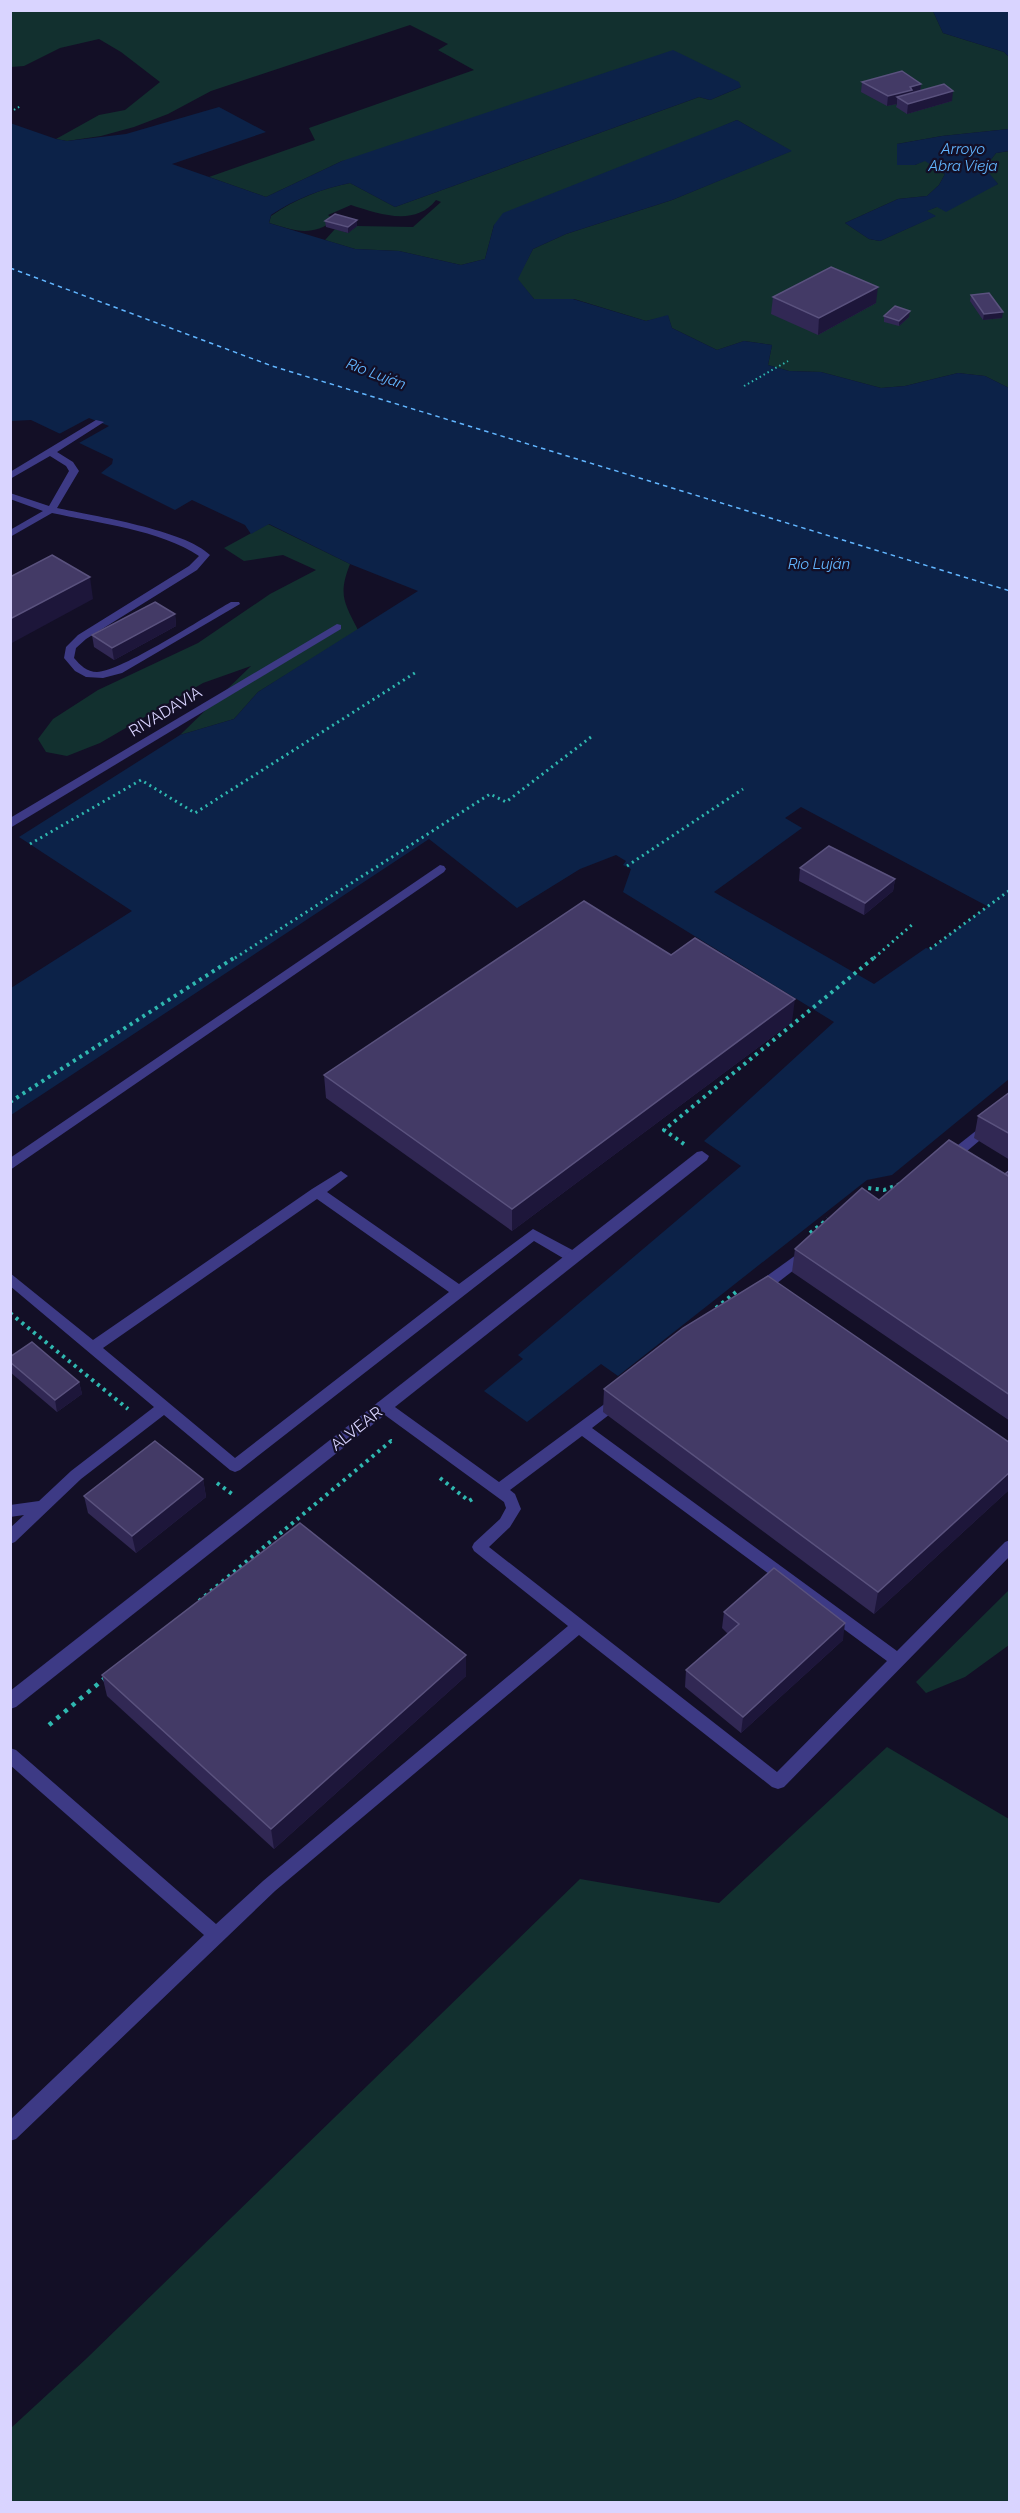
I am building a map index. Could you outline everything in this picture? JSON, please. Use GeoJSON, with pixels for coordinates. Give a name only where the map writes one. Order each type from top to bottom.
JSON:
{"type":"FeatureCollection","features":[{"type":"Feature","properties":{"kind":"street","name":"RIVADAVIA"},"geometry":{"type":"LineString","coordinates":[[10,824],[337,627]]}},
{"type":"Feature","properties":{"kind":"street","name":"ALVEAR"},"geometry":{"type":"LineString","coordinates":[[10,1702],[702,1156]]}},
{"type":"Feature","properties":{"kind":"lane"},"geometry":{"type":"LineString","coordinates":[[10,476],[99,422]]}},
{"type":"Feature","properties":{"kind":"lane"},"geometry":{"type":"LineString","coordinates":[[10,534],[51,510],[59,500],[74,471],[70,464],[49,451]]}},
{"type":"Feature","properties":{"kind":"lane"},"geometry":{"type":"LineString","coordinates":[[10,496],[51,510],[166,538],[199,549],[206,555],[193,568],[76,642],[71,647],[69,658],[76,669],[92,676],[103,676],[118,670],[235,604]]}},
{"type":"Feature","properties":{"kind":"lane"},"geometry":{"type":"LineString","coordinates":[[10,1165],[440,869]]}},
{"type":"Feature","properties":{"kind":"lane"},"geometry":{"type":"LineString","coordinates":[[937,1170],[1010,1108]]}},
{"type":"Feature","properties":{"kind":"lane"},"geometry":{"type":"LineString","coordinates":[[93,1347],[341,1176]]}},
{"type":"Feature","properties":{"kind":"lane"},"geometry":{"type":"LineString","coordinates":[[317,1192],[460,1292]]}},
{"type":"Feature","properties":{"kind":"lane"},"geometry":{"type":"LineString","coordinates":[[10,1278],[235,1466],[533,1233],[573,1257]]}},
{"type":"Feature","properties":{"kind":"lane"},"geometry":{"type":"LineString","coordinates":[[740,1297],[775,1284],[809,1243]]}},
{"type":"Feature","properties":{"kind":"lane"},"geometry":{"type":"LineString","coordinates":[[497,1487],[582,1428],[629,1391]]}},
{"type":"Feature","properties":{"kind":"lane"},"geometry":{"type":"LineString","coordinates":[[383,1406],[510,1498],[513,1509],[505,1523],[479,1547],[778,1782],[1010,1546]]}},
{"type":"Feature","properties":{"kind":"lane"},"geometry":{"type":"LineString","coordinates":[[10,1538],[76,1475],[142,1421],[164,1407]]}},
{"type":"Feature","properties":{"kind":"lane"},"geometry":{"type":"LineString","coordinates":[[582,1428],[897,1660]]}},
{"type":"Feature","properties":{"kind":"lane"},"geometry":{"type":"LineString","coordinates":[[10,1511],[42,1507]]}},
{"type":"Feature","properties":{"kind":"lane"},"geometry":{"type":"LineString","coordinates":[[10,2133],[269,1886],[580,1625]]}},
{"type":"Feature","properties":{"kind":"lane"},"geometry":{"type":"LineString","coordinates":[[10,1755],[216,1935]]}},
{"type":"Feature","properties":{"kind":"path"},"geometry":{"type":"LineString","coordinates":[[10,112],[21,106]]}},
{"type":"Feature","properties":{"kind":"path"},"geometry":{"type":"LineString","coordinates":[[744,386],[788,361]]}},
{"type":"Feature","properties":{"kind":"path"},"geometry":{"type":"LineString","coordinates":[[30,844],[141,780],[195,813],[418,670]]}},
{"type":"Feature","properties":{"kind":"path"},"geometry":{"type":"LineString","coordinates":[[10,1102],[490,794],[506,802],[591,737]]}},
{"type":"Feature","properties":{"kind":"path"},"geometry":{"type":"LineString","coordinates":[[627,866],[743,789]]}},
{"type":"Feature","properties":{"kind":"path"},"geometry":{"type":"LineString","coordinates":[[930,949],[1010,891]]}},
{"type":"Feature","properties":{"kind":"path"},"geometry":{"type":"LineString","coordinates":[[702,1156],[664,1130],[858,972],[914,922]]}},
{"type":"Feature","properties":{"kind":"path"},"geometry":{"type":"LineString","coordinates":[[859,1195],[868,1188],[884,1190],[900,1184],[909,1176]]}},
{"type":"Feature","properties":{"kind":"path"},"geometry":{"type":"LineString","coordinates":[[809,1243],[831,1217]]}},
{"type":"Feature","properties":{"kind":"path"},"geometry":{"type":"LineString","coordinates":[[709,1314],[740,1297]]}},
{"type":"Feature","properties":{"kind":"path"},"geometry":{"type":"LineString","coordinates":[[193,1605],[391,1441],[400,1447]]}},
{"type":"Feature","properties":{"kind":"path"},"geometry":{"type":"LineString","coordinates":[[435,1474],[470,1501],[497,1487]]}},
{"type":"Feature","properties":{"kind":"path"},"geometry":{"type":"LineString","coordinates":[[49,1725],[112,1673]]}},
{"type":"Feature","properties":{"kind":"green space"},"geometry":{"type":"Polygon","coordinates":[[[11,11],[933,11],[943,33],[1004,52],[1009,57],[1009,129],[942,136],[897,144],[915,165],[925,160],[945,174],[939,185],[927,196],[898,199],[845,223],[869,239],[880,241],[935,216],[926,211],[998,184],[988,173],[986,166],[996,153],[1009,151],[1009,388],[985,376],[958,373],[905,386],[881,388],[821,372],[789,371],[768,365],[772,345],[744,341],[717,350],[672,328],[668,316],[646,321],[574,299],[534,299],[517,279],[533,249],[566,234],[672,200],[791,151],[737,120],[494,225],[485,259],[461,265],[399,251],[355,249],[325,240],[335,229],[348,233],[357,226],[413,227],[441,202],[436,200],[418,213],[407,216],[373,212],[351,205],[328,215],[335,220],[311,231],[295,230],[269,223],[271,216],[299,200],[329,188],[350,183],[395,207],[699,97],[710,100],[741,87],[342,161],[266,197],[209,177],[315,140],[309,128],[474,70],[438,50],[448,44],[410,25],[211,91],[168,114],[134,127],[101,136],[67,141],[56,139],[99,115],[125,110],[160,82],[121,52],[99,39],[60,48],[24,66],[11,67],[11,11]]]}},
{"type":"Feature","properties":{"kind":"green space"},"geometry":{"type":"Polygon","coordinates":[[[268,524],[350,564],[344,583],[344,598],[358,630],[258,692],[234,719],[180,735],[251,666],[203,683],[100,743],[67,756],[46,752],[38,739],[53,719],[98,690],[198,643],[270,594],[316,570],[283,555],[244,561],[224,548],[268,524]]]}},
{"type":"Feature","properties":{"kind":"green space"},"geometry":{"type":"Polygon","coordinates":[[[1009,1590],[1009,1645],[965,1677],[926,1693],[916,1682],[1009,1590]]]}},
{"type":"Feature","properties":{"kind":"green space"},"geometry":{"type":"Polygon","coordinates":[[[887,1747],[1009,1819],[1009,2502],[11,2502],[11,2428],[86,2359],[580,1879],[719,1903],[887,1747]]]}},
{"type":"Feature","properties":{"kind":"water"},"geometry":{"type":"Polygon","coordinates":[[[933,11],[1009,11],[1009,57],[1004,52],[943,33],[933,11]]]}},
{"type":"Feature","properties":{"kind":"water","name":"Río Luján"},"geometry":{"type":"Polygon","coordinates":[[[673,50],[739,82],[741,87],[710,100],[699,97],[395,207],[350,183],[299,199],[271,215],[269,223],[355,249],[399,251],[461,265],[485,259],[494,225],[503,213],[737,120],[792,151],[672,200],[566,234],[533,249],[518,279],[534,299],[573,299],[646,321],[668,315],[672,328],[717,350],[744,341],[772,345],[768,365],[789,371],[821,372],[881,388],[905,386],[958,373],[985,376],[1009,388],[1009,1079],[892,1175],[867,1180],[618,1376],[601,1364],[527,1422],[484,1391],[523,1359],[518,1355],[741,1166],[704,1141],[834,1022],[623,892],[631,869],[623,865],[626,861],[616,855],[580,869],[517,908],[429,839],[11,1115],[11,988],[132,911],[19,837],[180,735],[234,719],[258,692],[418,591],[350,564],[269,524],[251,534],[245,525],[192,500],[175,510],[101,473],[112,464],[113,459],[31,420],[11,421],[10,123],[67,141],[126,134],[219,107],[266,132],[172,164],[266,197],[342,161],[673,50]],[[801,807],[785,818],[802,828],[714,892],[874,984],[926,948],[930,949],[987,906],[801,807]]]}},
{"type":"Feature","properties":{"kind":"water","name":"Arroyo Abra Vieja"},"geometry":{"type":"Polygon","coordinates":[[[1009,129],[1009,151],[996,153],[986,166],[998,184],[946,212],[937,207],[927,211],[936,216],[880,241],[869,239],[845,223],[898,199],[927,196],[939,185],[945,174],[925,161],[915,165],[897,165],[897,144],[942,136],[1009,129]]]}},
{"type":"Feature","properties":{"kind":"pier"},"geometry":{"type":"Polygon","coordinates":[[[89,418],[109,426],[79,443],[59,434],[89,418]]]}},
{"type":"Feature","properties":{"kind":"building"},"geometry":{"type":"Polygon","coordinates":[[[902,71],[921,84],[910,87],[912,90],[888,96],[862,82],[902,71]]]}},
{"type":"Feature","properties":{"kind":"building"},"geometry":{"type":"Polygon","coordinates":[[[944,84],[953,91],[908,104],[897,97],[944,84]]]}},
{"type":"Feature","properties":{"kind":"building"},"geometry":{"type":"Polygon","coordinates":[[[335,214],[357,220],[348,227],[325,221],[335,214]]]}},
{"type":"Feature","properties":{"kind":"building"},"geometry":{"type":"Polygon","coordinates":[[[831,267],[878,287],[819,318],[773,297],[831,267]]]}},
{"type":"Feature","properties":{"kind":"building"},"geometry":{"type":"Polygon","coordinates":[[[989,293],[1003,312],[984,314],[971,295],[989,293]]]}},
{"type":"Feature","properties":{"kind":"building"},"geometry":{"type":"Polygon","coordinates":[[[895,306],[910,311],[899,321],[884,316],[895,306]]]}},
{"type":"Feature","properties":{"kind":"building"},"geometry":{"type":"Polygon","coordinates":[[[52,555],[90,577],[10,619],[10,577],[52,555]]]}},
{"type":"Feature","properties":{"kind":"building"},"geometry":{"type":"Polygon","coordinates":[[[155,602],[175,614],[112,648],[92,635],[155,602]]]}},
{"type":"Feature","properties":{"kind":"building"},"geometry":{"type":"Polygon","coordinates":[[[829,846],[895,879],[865,903],[800,868],[829,846]]]}},
{"type":"Feature","properties":{"kind":"building"},"geometry":{"type":"Polygon","coordinates":[[[584,901],[671,955],[695,938],[795,999],[512,1209],[324,1075],[584,901]]]}},
{"type":"Feature","properties":{"kind":"building"},"geometry":{"type":"Polygon","coordinates":[[[1010,1092],[1010,1134],[978,1116],[1010,1092]]]}},
{"type":"Feature","properties":{"kind":"building"},"geometry":{"type":"Polygon","coordinates":[[[949,1140],[1010,1177],[1010,1395],[795,1249],[862,1188],[879,1200],[949,1140]]]}},
{"type":"Feature","properties":{"kind":"building"},"geometry":{"type":"Polygon","coordinates":[[[768,1276],[1010,1443],[1010,1472],[878,1592],[604,1389],[683,1328],[768,1276]]]}},
{"type":"Feature","properties":{"kind":"building"},"geometry":{"type":"Polygon","coordinates":[[[32,1342],[79,1382],[55,1400],[10,1362],[10,1357],[32,1342]]]}},
{"type":"Feature","properties":{"kind":"building"},"geometry":{"type":"Polygon","coordinates":[[[155,1441],[203,1479],[132,1536],[84,1496],[155,1441]]]}},
{"type":"Feature","properties":{"kind":"building"},"geometry":{"type":"Polygon","coordinates":[[[300,1523],[466,1655],[271,1829],[102,1675],[300,1523]]]}},
{"type":"Feature","properties":{"kind":"building"},"geometry":{"type":"Polygon","coordinates":[[[774,1568],[845,1623],[743,1717],[686,1670],[739,1624],[724,1612],[774,1568]]]}},
{"type":"Feature","properties":{"kind":"ferry route"},"geometry":{"type":"LineString","coordinates":[[10,268],[272,366],[1010,591]]}}]}
